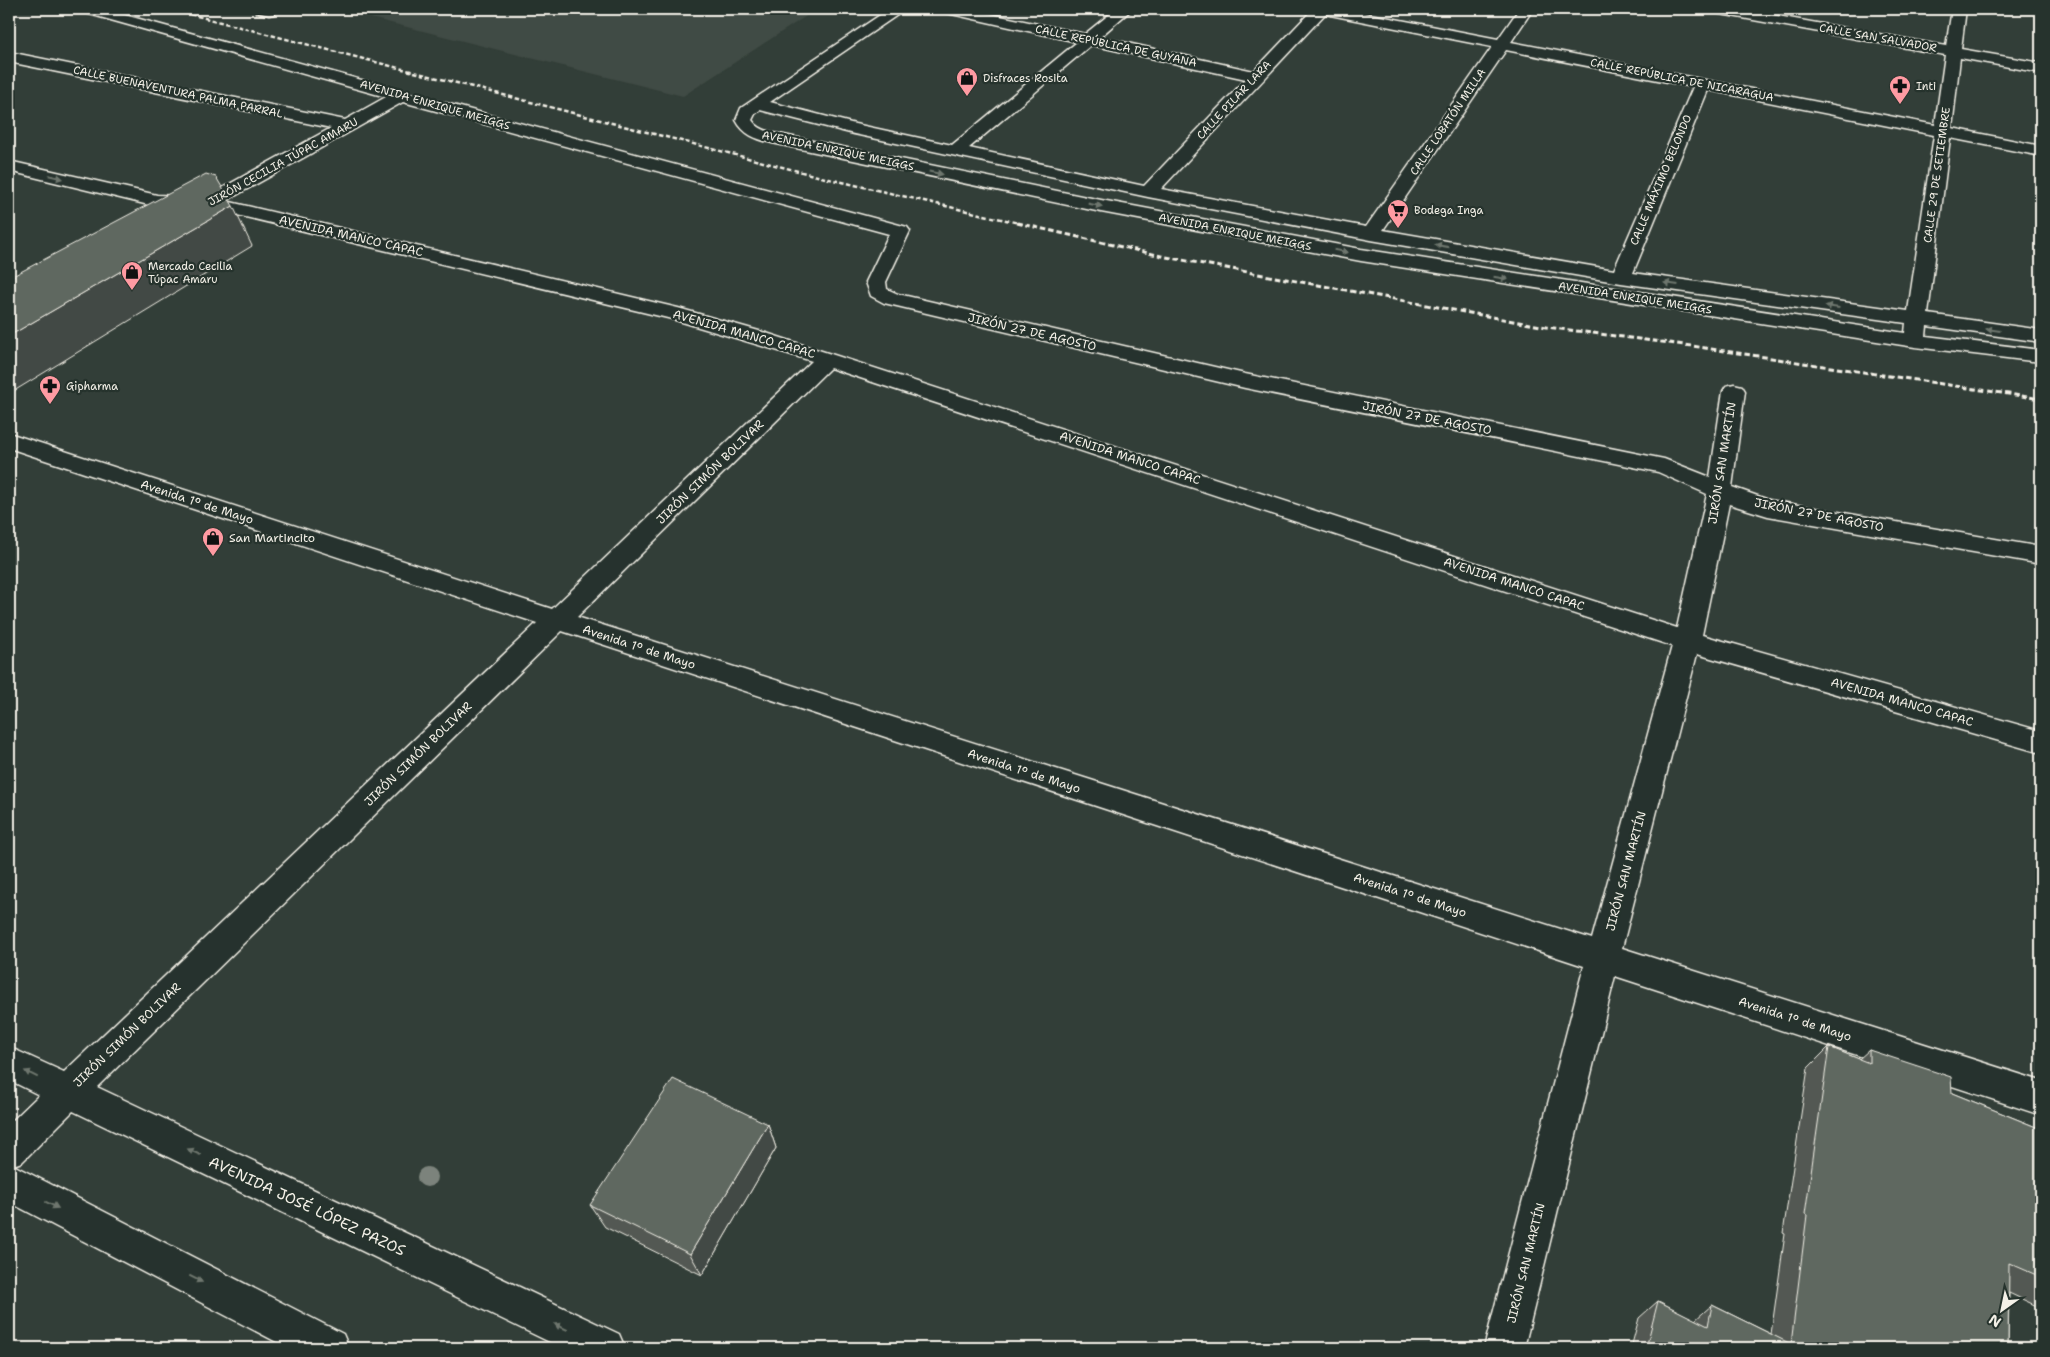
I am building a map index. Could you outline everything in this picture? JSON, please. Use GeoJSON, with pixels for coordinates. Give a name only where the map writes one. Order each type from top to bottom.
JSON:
{"type":"FeatureCollection","features":[{"type":"Feature","properties":{"kind":"street","name":"AVENIDA ENRIQUE MEIGGS"},"geometry":{"type":"LineString","coordinates":[[87,9],[900,231]]}},
{"type":"Feature","properties":{"kind":"street"},"geometry":{"type":"LineString","coordinates":[[756,104],[899,9]]}},
{"type":"Feature","properties":{"kind":"street","name":"CALLE REPÚBLICA DE GUYANA"},"geometry":{"type":"LineString","coordinates":[[947,9],[1257,76]]}},
{"type":"Feature","properties":{"kind":"street"},"geometry":{"type":"LineString","coordinates":[[955,151],[1125,9]]}},
{"type":"Feature","properties":{"kind":"street","name":"CALLE REPÚBLICA DE NICARAGUA"},"geometry":{"type":"LineString","coordinates":[[1322,9],[2041,151]]}},
{"type":"Feature","properties":{"kind":"street","name":"CALLE PILAR LARA"},"geometry":{"type":"LineString","coordinates":[[1148,192],[1322,9]]}},
{"type":"Feature","properties":{"kind":"street","name":"CALLE LOBATÓN MILLA"},"geometry":{"type":"LineString","coordinates":[[1371,234],[1526,9]]}},
{"type":"Feature","properties":{"kind":"street","name":"CALLE SAN SALVADOR"},"geometry":{"type":"LineString","coordinates":[[1715,9],[1734,10],[2041,68]]}},
{"type":"Feature","properties":{"kind":"street","name":"CALLE 29 DE SETIEMBRE"},"geometry":{"type":"LineString","coordinates":[[1915,341],[1959,9]]}},
{"type":"Feature","properties":{"kind":"street","name":"CALLE BUENAVENTURA PALMA PARRAL"},"geometry":{"type":"LineString","coordinates":[[9,57],[346,126]]}},
{"type":"Feature","properties":{"kind":"street","name":"CALLE MÁXIMO BELONDO"},"geometry":{"type":"LineString","coordinates":[[1621,277],[1702,84]]}},
{"type":"Feature","properties":{"kind":"street","name":"JIRÓN CECILIA TÚPAC AMARU"},"geometry":{"type":"LineString","coordinates":[[176,222],[401,96]]}},
{"type":"Feature","properties":{"kind":"street","name":"AVENIDA ENRIQUE MEIGGS"},"geometry":{"type":"LineString","coordinates":[[2041,336],[1621,277],[1371,234],[1148,192],[854,129],[756,104],[747,112],[744,120],[746,127],[757,134],[951,176],[1361,255],[1915,341],[2041,356]]}},
{"type":"Feature","properties":{"kind":"street","name":"AVENIDA MANCO CAPAC"},"geometry":{"type":"LineString","coordinates":[[9,166],[157,201],[210,203],[678,314],[828,358],[1687,641],[2041,742]]}},
{"type":"Feature","properties":{"kind":"street","name":"JIRÓN 27 DE AGOSTO"},"geometry":{"type":"LineString","coordinates":[[900,231],[876,282],[878,292],[891,299],[1245,382],[1664,466],[1744,501],[1768,508],[2041,554]]}},
{"type":"Feature","properties":{"kind":"street","name":"JIRÓN SIMÓN BOLIVAR"},"geometry":{"type":"LineString","coordinates":[[9,1149],[828,358]]}},
{"type":"Feature","properties":{"kind":"street","name":"JIRÓN SAN MARTÍN"},"geometry":{"type":"LineString","coordinates":[[1504,1348],[1603,957],[1687,641],[1720,489],[1734,391]]}},
{"type":"Feature","properties":{"kind":"street","name":"Avenida 1º de Mayo"},"geometry":{"type":"LineString","coordinates":[[9,440],[557,620],[2041,1098]]}},
{"type":"Feature","properties":{"kind":"street","name":"AVENIDA JOSÉ LÓPEZ PAZOS"},"geometry":{"type":"LineString","coordinates":[[9,1063],[606,1348]]}},
{"type":"Feature","properties":{"kind":"street"},"geometry":{"type":"LineString","coordinates":[[9,1182],[329,1348]]}},
{"type":"Feature","properties":{"kind":"shaded area"},"geometry":{"type":"Polygon","coordinates":[[[335,9],[817,9],[683,96],[335,9]]]}},
{"type":"Feature","properties":{"kind":"building"},"geometry":{"type":"Polygon","coordinates":[[[206,174],[216,177],[233,206],[9,336],[9,278],[206,174]]]}},
{"type":"Feature","properties":{"kind":"building"},"geometry":{"type":"Polygon","coordinates":[[[1829,1047],[1869,1063],[1869,1050],[1951,1077],[1952,1093],[2041,1129],[2041,1277],[2009,1263],[2008,1348],[1646,1348],[1658,1301],[1708,1326],[1712,1305],[1791,1344],[1807,1215],[1805,1214],[1829,1047]]]}},
{"type":"Feature","properties":{"kind":"building"},"geometry":{"type":"Polygon","coordinates":[[[673,1079],[768,1124],[690,1254],[590,1205],[673,1079]]]}},
{"type":"Feature","properties":{"kind":"railway"},"geometry":{"type":"LineString","coordinates":[[170,9],[825,178],[1023,224]]}},
{"type":"Feature","properties":{"kind":"railway"},"geometry":{"type":"LineString","coordinates":[[1017,223],[1166,257],[1546,327],[1692,346],[2041,399]]}},
{"type":"Feature","properties":{"kind":"place","name":"Disfraces Rosita"},"geometry":{"type":"Point","coordinates":[967,97]}},
{"type":"Feature","properties":{"kind":"place","name":"Inti"},"geometry":{"type":"Point","coordinates":[1900,105]}},
{"type":"Feature","properties":{"kind":"place","name":"Bodega Inga"},"geometry":{"type":"Point","coordinates":[1398,229]}},
{"type":"Feature","properties":{"kind":"place","name":"Mercado Cecilia Túpac Amaru"},"geometry":{"type":"Point","coordinates":[132,291]}},
{"type":"Feature","properties":{"kind":"place","name":"Gipharma"},"geometry":{"type":"Point","coordinates":[50,405]}},
{"type":"Feature","properties":{"kind":"place","name":"San Martincito"},"geometry":{"type":"Point","coordinates":[213,557]}}]}
